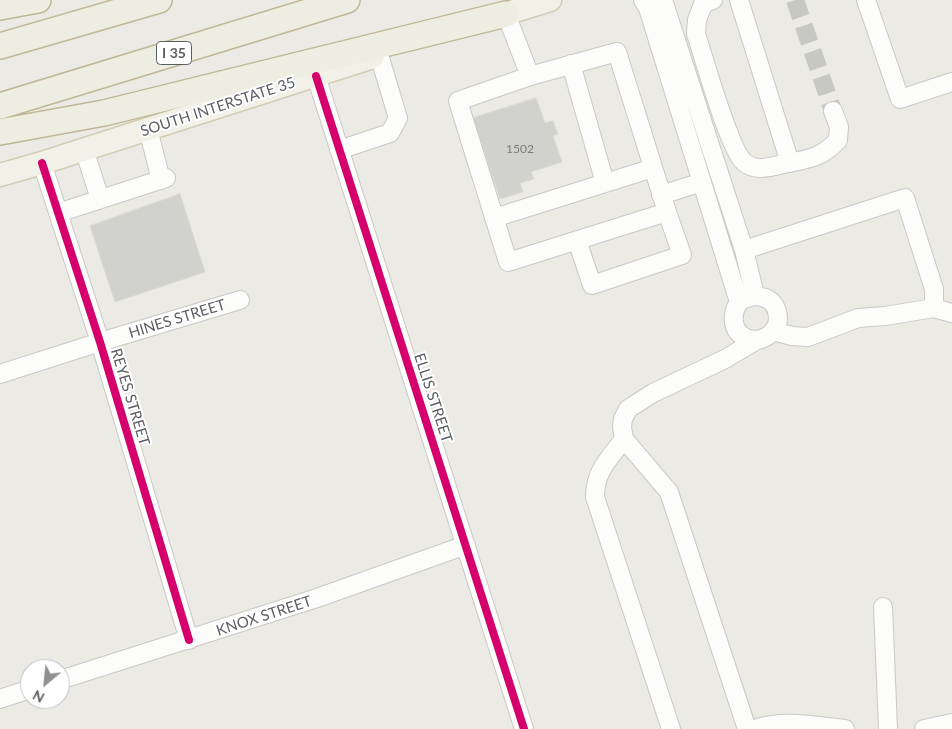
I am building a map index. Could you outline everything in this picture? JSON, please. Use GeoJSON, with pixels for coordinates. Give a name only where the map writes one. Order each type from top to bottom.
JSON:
{"type":"FeatureCollection","features":[{"type":"Feature","properties":{"kind":"highway"},"geometry":{"type":"LineString","coordinates":[[0,7],[38,0]]}},
{"type":"Feature","properties":{"kind":"highway"},"geometry":{"type":"LineString","coordinates":[[0,46],[159,0]]}},
{"type":"Feature","properties":{"kind":"highway","name":"I 35"},"geometry":{"type":"LineString","coordinates":[[0,106],[347,0]]}},
{"type":"Feature","properties":{"kind":"highway"},"geometry":{"type":"LineString","coordinates":[[0,132],[104,113],[506,14]]}},
{"type":"Feature","properties":{"kind":"main road","name":"SOUTH INTERSTATE 35"},"geometry":{"type":"LineString","coordinates":[[0,175],[550,0]]}},
{"type":"Feature","properties":{"kind":"street"},"geometry":{"type":"LineString","coordinates":[[643,0],[722,181],[744,250],[755,295]]}},
{"type":"Feature","properties":{"kind":"street"},"geometry":{"type":"LineString","coordinates":[[663,0],[678,77],[703,185],[739,302]]}},
{"type":"Feature","properties":{"kind":"street"},"geometry":{"type":"LineString","coordinates":[[713,0],[703,4],[697,20],[696,34],[733,145],[744,163],[760,169],[821,155],[838,140],[839,127],[833,111]]}},
{"type":"Feature","properties":{"kind":"street"},"geometry":{"type":"LineString","coordinates":[[739,0],[790,163]]}},
{"type":"Feature","properties":{"kind":"street"},"geometry":{"type":"LineString","coordinates":[[866,0],[900,99],[952,82]]}},
{"type":"Feature","properties":{"kind":"street"},"geometry":{"type":"LineString","coordinates":[[506,14],[530,76]]}},
{"type":"Feature","properties":{"kind":"street"},"geometry":{"type":"LineString","coordinates":[[577,240],[592,285],[682,255],[617,52],[530,76],[458,101],[508,262],[577,240],[667,212]]}},
{"type":"Feature","properties":{"kind":"street"},"geometry":{"type":"LineString","coordinates":[[339,150],[390,133],[398,118],[379,55]]}},
{"type":"Feature","properties":{"kind":"street"},"geometry":{"type":"LineString","coordinates":[[571,64],[605,183]]}},
{"type":"Feature","properties":{"kind":"street","name":"ELLIS STREET"},"geometry":{"type":"LineString","coordinates":[[316,76],[524,729]]}},
{"type":"Feature","properties":{"kind":"street"},"geometry":{"type":"LineString","coordinates":[[58,213],[164,179],[148,129]]}},
{"type":"Feature","properties":{"kind":"street"},"geometry":{"type":"LineString","coordinates":[[84,149],[100,199]]}},
{"type":"Feature","properties":{"kind":"street","name":"REYES STREET"},"geometry":{"type":"LineString","coordinates":[[42,163],[100,342],[188,640]]}},
{"type":"Feature","properties":{"kind":"street"},"geometry":{"type":"LineString","coordinates":[[494,218],[653,168]]}},
{"type":"Feature","properties":{"kind":"street"},"geometry":{"type":"LineString","coordinates":[[661,194],[722,181]]}},
{"type":"Feature","properties":{"kind":"street"},"geometry":{"type":"LineString","coordinates":[[744,250],[905,198],[934,290],[934,308]]}},
{"type":"Feature","properties":{"kind":"street"},"geometry":{"type":"LineString","coordinates":[[755,295],[767,298],[776,308],[778,320],[773,332],[763,339],[757,340],[748,339],[740,334],[735,327],[733,318],[734,309],[739,302],[746,297],[755,295]]}},
{"type":"Feature","properties":{"kind":"street","name":"HINES STREET"},"geometry":{"type":"LineString","coordinates":[[0,374],[240,300]]}},
{"type":"Feature","properties":{"kind":"street"},"geometry":{"type":"LineString","coordinates":[[773,332],[808,337],[858,318],[885,316],[934,308],[952,313]]}},
{"type":"Feature","properties":{"kind":"street"},"geometry":{"type":"LineString","coordinates":[[747,729],[669,492],[624,439],[622,427],[623,419],[628,410],[653,393],[725,359],[757,340]]}},
{"type":"Feature","properties":{"kind":"street"},"geometry":{"type":"LineString","coordinates":[[624,439],[599,473],[595,487],[595,497],[671,729]]}},
{"type":"Feature","properties":{"kind":"street","name":"KNOX STREET"},"geometry":{"type":"LineString","coordinates":[[70,677],[317,598],[466,545]]}},
{"type":"Feature","properties":{"kind":"street"},"geometry":{"type":"LineString","coordinates":[[883,607],[888,729]]}},
{"type":"Feature","properties":{"kind":"street"},"geometry":{"type":"LineString","coordinates":[[0,699],[20,692]]}},
{"type":"Feature","properties":{"kind":"street"},"geometry":{"type":"LineString","coordinates":[[924,729],[952,723]]}},
{"type":"Feature","properties":{"kind":"street"},"geometry":{"type":"LineString","coordinates":[[755,729],[764,726],[789,724],[844,729]]}},
{"type":"Feature","properties":{"kind":"building"},"geometry":{"type":"Polygon","coordinates":[[[536,98],[545,123],[553,121],[558,134],[553,136],[562,162],[531,172],[534,179],[520,183],[523,192],[500,199],[473,118],[536,98]]]}},
{"type":"Feature","properties":{"kind":"building"},"geometry":{"type":"Polygon","coordinates":[[[180,194],[205,272],[115,302],[90,226],[180,194]]]}},
{"type":"Feature","properties":{"kind":"tunnel"},"geometry":{"type":"LineString","coordinates":[[795,0],[833,111]]}},
{"type":"Feature","properties":{"kind":"cycle path"},"geometry":{"type":"LineString","coordinates":[[316,76],[524,729]]}},
{"type":"Feature","properties":{"kind":"cycle path"},"geometry":{"type":"LineString","coordinates":[[42,163],[100,342],[189,640]]}}]}
